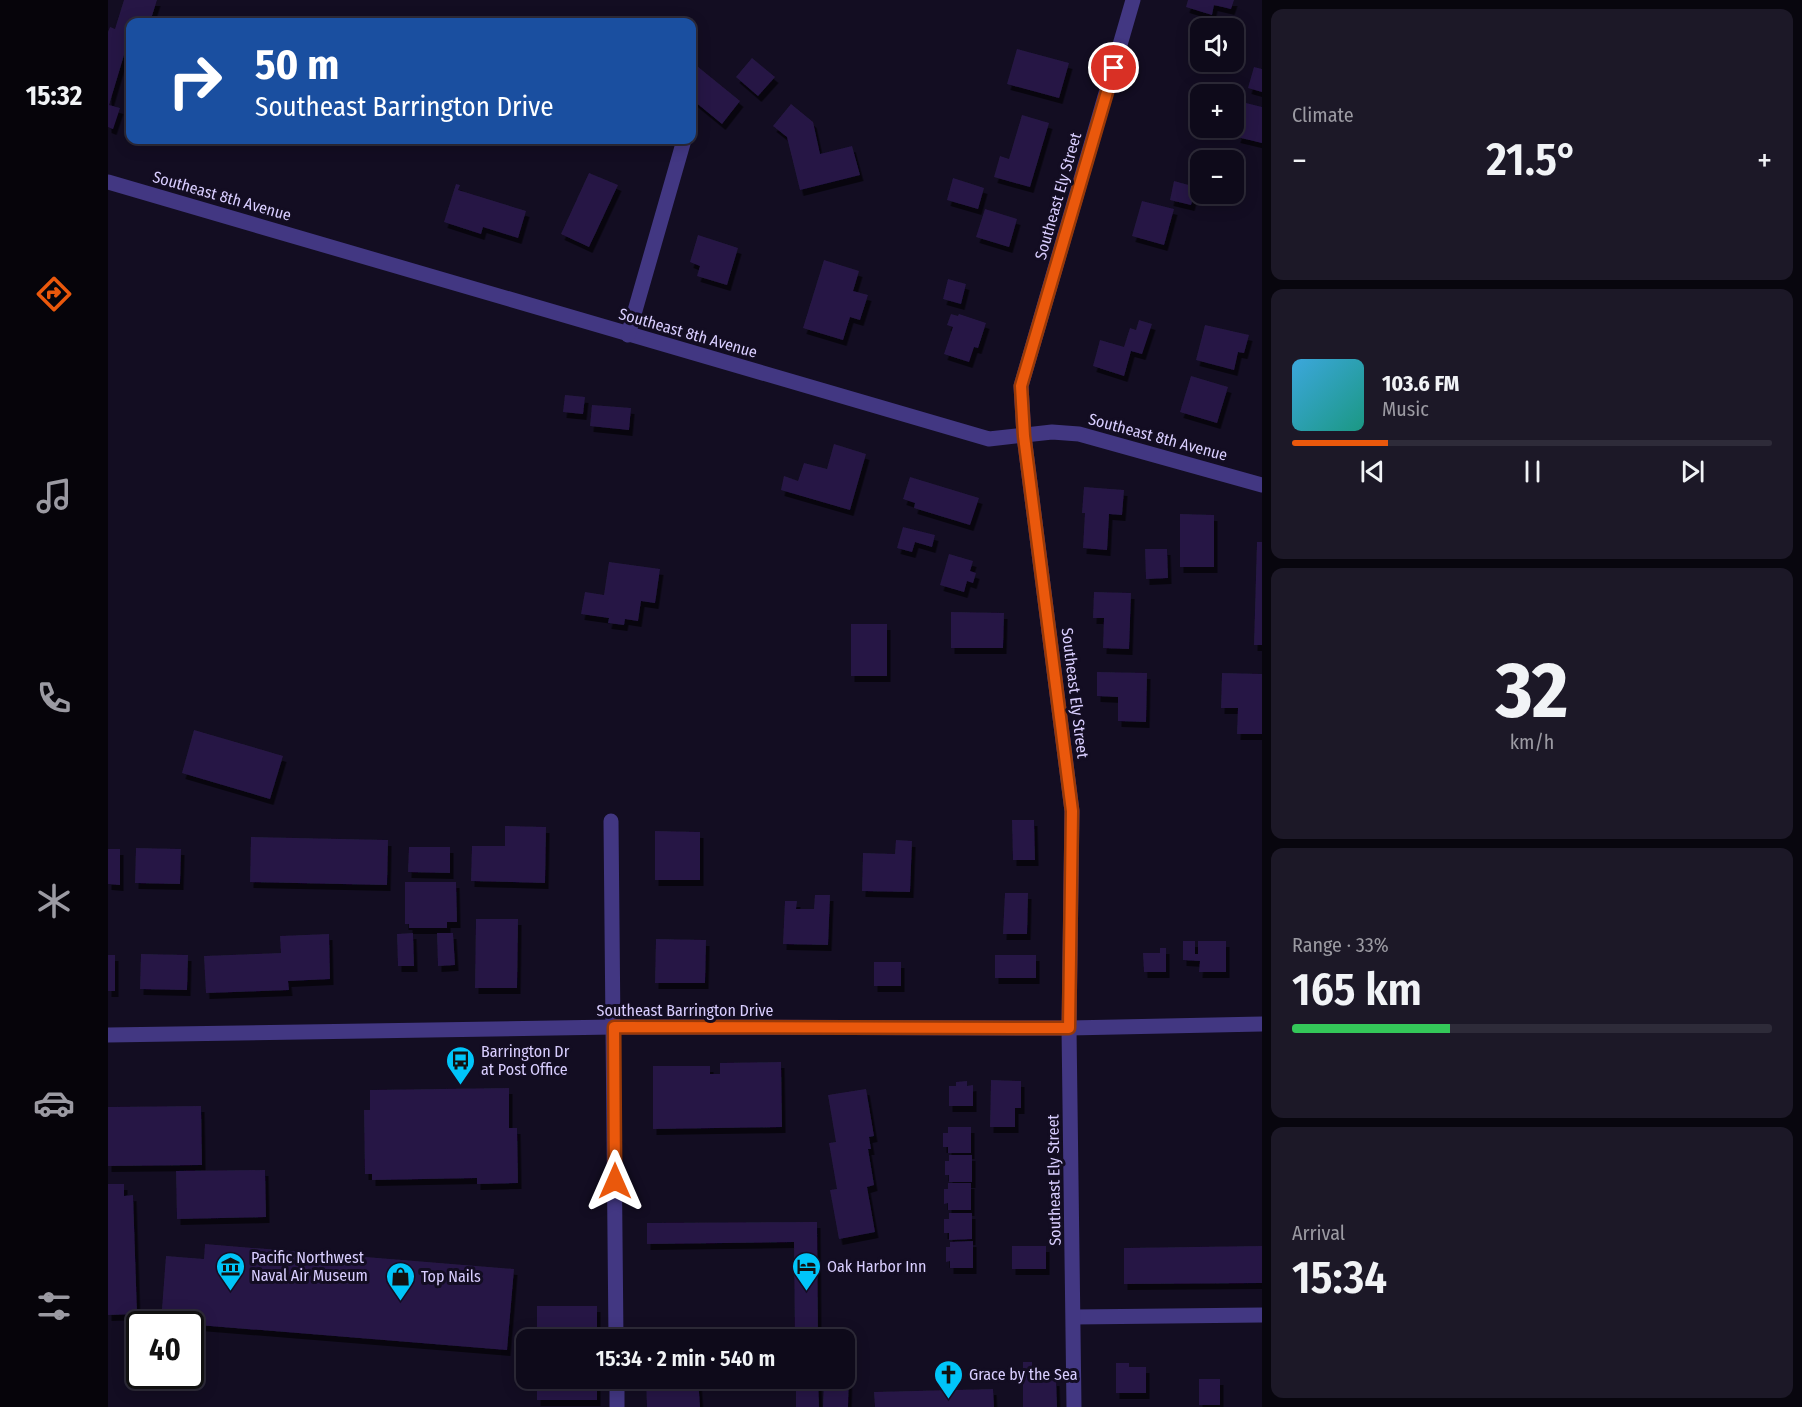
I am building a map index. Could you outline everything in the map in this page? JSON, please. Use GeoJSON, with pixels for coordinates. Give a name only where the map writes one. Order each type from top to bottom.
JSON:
{"type":"FeatureCollection","features":[{"type":"Feature","properties":{"kind":"street","name":"Southeast Ely Street"},"geometry":{"type":"LineString","coordinates":[[1074,1407],[1069,1028],[1072,811],[1024,436],[1021,386],[1133,0]]}},
{"type":"Feature","properties":{"kind":"street"},"geometry":{"type":"LineString","coordinates":[[628,334],[683,144]]}},
{"type":"Feature","properties":{"kind":"street","name":"Southeast 8th Avenue"},"geometry":{"type":"LineString","coordinates":[[108,182],[989,439],[1052,432],[1079,434],[1262,485]]}},
{"type":"Feature","properties":{"kind":"street"},"geometry":{"type":"LineString","coordinates":[[611,821],[616,1329]]}},
{"type":"Feature","properties":{"kind":"street","name":"Southeast Barrington Drive"},"geometry":{"type":"LineString","coordinates":[[108,1035],[614,1027],[1069,1028],[1262,1024]]}},
{"type":"Feature","properties":{"kind":"street"},"geometry":{"type":"LineString","coordinates":[[1074,1317],[1262,1315]]}},
{"type":"Feature","properties":{"kind":"street"},"geometry":{"type":"LineString","coordinates":[[616,1389],[617,1407]]}},
{"type":"Feature","properties":{"kind":"building"},"geometry":{"type":"Polygon","coordinates":[[[124,0],[157,0],[151,18],[126,18],[126,56],[124,55],[109,105],[120,108],[113,129],[108,127],[108,32],[110,27],[115,29],[124,0]]]}},
{"type":"Feature","properties":{"kind":"building"},"geometry":{"type":"Polygon","coordinates":[[[1188,0],[1234,0],[1231,9],[1214,5],[1212,15],[1186,7],[1188,0]]]}},
{"type":"Feature","properties":{"kind":"building"},"geometry":{"type":"Polygon","coordinates":[[[1017,49],[1069,63],[1059,98],[1007,84],[1017,49]]]}},
{"type":"Feature","properties":{"kind":"building"},"geometry":{"type":"Polygon","coordinates":[[[752,58],[775,77],[758,96],[736,77],[752,58]]]}},
{"type":"Feature","properties":{"kind":"building"},"geometry":{"type":"Polygon","coordinates":[[[696,65],[740,101],[722,124],[696,103],[696,65]]]}},
{"type":"Feature","properties":{"kind":"building"},"geometry":{"type":"Polygon","coordinates":[[[1254,67],[1262,69],[1262,92],[1248,88],[1254,67]]]}},
{"type":"Feature","properties":{"kind":"building"},"geometry":{"type":"Polygon","coordinates":[[[1246,103],[1262,107],[1262,143],[1241,138],[1244,138],[1246,103]]]}},
{"type":"Feature","properties":{"kind":"building"},"geometry":{"type":"Polygon","coordinates":[[[791,104],[813,122],[820,154],[852,146],[860,175],[800,190],[787,137],[773,126],[791,104]]]}},
{"type":"Feature","properties":{"kind":"building"},"geometry":{"type":"Polygon","coordinates":[[[1022,115],[1049,123],[1030,187],[994,177],[1000,156],[1009,159],[1022,115]]]}},
{"type":"Feature","properties":{"kind":"building"},"geometry":{"type":"Polygon","coordinates":[[[589,173],[618,185],[589,247],[561,234],[589,173]]]}},
{"type":"Feature","properties":{"kind":"building"},"geometry":{"type":"Polygon","coordinates":[[[953,178],[984,188],[978,209],[947,200],[953,178]]]}},
{"type":"Feature","properties":{"kind":"building"},"geometry":{"type":"Polygon","coordinates":[[[1174,181],[1190,185],[1191,205],[1170,200],[1174,181]]]}},
{"type":"Feature","properties":{"kind":"building"},"geometry":{"type":"Polygon","coordinates":[[[456,184],[460,185],[458,190],[526,211],[518,238],[483,227],[481,234],[444,222],[456,184]]]}},
{"type":"Feature","properties":{"kind":"building"},"geometry":{"type":"Polygon","coordinates":[[[1142,201],[1174,209],[1164,245],[1132,236],[1142,201]]]}},
{"type":"Feature","properties":{"kind":"building"},"geometry":{"type":"Polygon","coordinates":[[[985,209],[1017,219],[1009,247],[976,237],[985,209]]]}},
{"type":"Feature","properties":{"kind":"building"},"geometry":{"type":"Polygon","coordinates":[[[698,235],[738,248],[727,285],[697,276],[700,266],[690,262],[698,235]]]}},
{"type":"Feature","properties":{"kind":"building"},"geometry":{"type":"Polygon","coordinates":[[[824,260],[859,271],[853,291],[868,295],[860,320],[850,317],[843,340],[803,328],[824,260]]]}},
{"type":"Feature","properties":{"kind":"building"},"geometry":{"type":"Polygon","coordinates":[[[948,279],[966,284],[961,304],[943,299],[948,279]]]}},
{"type":"Feature","properties":{"kind":"building"},"geometry":{"type":"Polygon","coordinates":[[[951,314],[958,316],[959,314],[986,323],[978,348],[974,347],[969,362],[944,354],[953,327],[947,325],[951,314]]]}},
{"type":"Feature","properties":{"kind":"building"},"geometry":{"type":"Polygon","coordinates":[[[1139,320],[1152,324],[1142,354],[1131,351],[1124,376],[1093,366],[1100,340],[1124,347],[1130,328],[1136,330],[1139,320]]]}},
{"type":"Feature","properties":{"kind":"building"},"geometry":{"type":"Polygon","coordinates":[[[1205,325],[1249,335],[1244,353],[1238,352],[1234,370],[1196,360],[1205,325]]]}},
{"type":"Feature","properties":{"kind":"building"},"geometry":{"type":"Polygon","coordinates":[[[1191,376],[1228,387],[1217,423],[1180,412],[1191,376]]]}},
{"type":"Feature","properties":{"kind":"building"},"geometry":{"type":"Polygon","coordinates":[[[565,395],[585,397],[583,414],[563,412],[565,395]]]}},
{"type":"Feature","properties":{"kind":"building"},"geometry":{"type":"Polygon","coordinates":[[[592,405],[631,408],[629,430],[590,426],[592,405]]]}},
{"type":"Feature","properties":{"kind":"building"},"geometry":{"type":"Polygon","coordinates":[[[834,444],[866,454],[850,510],[781,490],[784,476],[798,481],[804,463],[827,469],[834,444]]]}},
{"type":"Feature","properties":{"kind":"building"},"geometry":{"type":"Polygon","coordinates":[[[910,477],[979,498],[970,525],[914,508],[915,503],[903,499],[910,477]]]}},
{"type":"Feature","properties":{"kind":"building"},"geometry":{"type":"Polygon","coordinates":[[[1084,487],[1124,490],[1122,515],[1109,514],[1107,550],[1083,548],[1084,487]]]}},
{"type":"Feature","properties":{"kind":"building"},"geometry":{"type":"Polygon","coordinates":[[[1180,514],[1214,515],[1214,567],[1180,567],[1180,514]]]}},
{"type":"Feature","properties":{"kind":"building"},"geometry":{"type":"Polygon","coordinates":[[[903,527],[935,535],[932,547],[915,542],[912,552],[897,548],[903,527]]]}},
{"type":"Feature","properties":{"kind":"building"},"geometry":{"type":"Polygon","coordinates":[[[1257,542],[1262,542],[1262,645],[1254,645],[1257,542]]]}},
{"type":"Feature","properties":{"kind":"building"},"geometry":{"type":"Polygon","coordinates":[[[1145,549],[1167,549],[1168,578],[1146,579],[1145,549]]]}},
{"type":"Feature","properties":{"kind":"building"},"geometry":{"type":"Polygon","coordinates":[[[949,554],[973,561],[970,571],[976,573],[973,583],[967,581],[964,592],[940,585],[949,554]]]}},
{"type":"Feature","properties":{"kind":"building"},"geometry":{"type":"Polygon","coordinates":[[[609,562],[660,569],[655,603],[641,601],[638,621],[625,619],[624,625],[608,623],[609,618],[581,614],[585,592],[604,595],[609,562]]]}},
{"type":"Feature","properties":{"kind":"building"},"geometry":{"type":"Polygon","coordinates":[[[1094,592],[1131,593],[1129,649],[1103,648],[1104,618],[1093,618],[1094,592]]]}},
{"type":"Feature","properties":{"kind":"building"},"geometry":{"type":"Polygon","coordinates":[[[951,612],[1004,613],[1003,648],[951,648],[951,612]]]}},
{"type":"Feature","properties":{"kind":"building"},"geometry":{"type":"Polygon","coordinates":[[[851,624],[887,624],[887,676],[851,676],[851,624]]]}},
{"type":"Feature","properties":{"kind":"building"},"geometry":{"type":"Polygon","coordinates":[[[1097,672],[1147,673],[1146,722],[1118,721],[1118,697],[1097,696],[1097,672]]]}},
{"type":"Feature","properties":{"kind":"building"},"geometry":{"type":"Polygon","coordinates":[[[1222,673],[1262,674],[1262,734],[1237,734],[1238,708],[1221,708],[1222,673]]]}},
{"type":"Feature","properties":{"kind":"building"},"geometry":{"type":"Polygon","coordinates":[[[194,730],[283,756],[270,799],[182,773],[194,730]]]}},
{"type":"Feature","properties":{"kind":"building"},"geometry":{"type":"Polygon","coordinates":[[[1012,820],[1034,820],[1035,860],[1013,860],[1012,820]]]}},
{"type":"Feature","properties":{"kind":"building"},"geometry":{"type":"Polygon","coordinates":[[[505,826],[546,827],[545,883],[471,881],[472,846],[505,846],[505,826]]]}},
{"type":"Feature","properties":{"kind":"building"},"geometry":{"type":"Polygon","coordinates":[[[655,831],[700,832],[700,880],[655,880],[655,831]]]}},
{"type":"Feature","properties":{"kind":"building"},"geometry":{"type":"Polygon","coordinates":[[[251,837],[388,840],[387,885],[250,882],[251,837]]]}},
{"type":"Feature","properties":{"kind":"building"},"geometry":{"type":"Polygon","coordinates":[[[896,840],[912,841],[910,892],[862,891],[863,853],[895,854],[896,840]]]}},
{"type":"Feature","properties":{"kind":"building"},"geometry":{"type":"Polygon","coordinates":[[[409,847],[450,847],[450,873],[408,872],[409,847]]]}},
{"type":"Feature","properties":{"kind":"building"},"geometry":{"type":"Polygon","coordinates":[[[136,848],[181,849],[180,884],[135,883],[136,848]]]}},
{"type":"Feature","properties":{"kind":"building"},"geometry":{"type":"Polygon","coordinates":[[[108,849],[120,849],[120,885],[108,884],[108,849]]]}},
{"type":"Feature","properties":{"kind":"building"},"geometry":{"type":"Polygon","coordinates":[[[405,882],[456,882],[457,922],[447,922],[447,928],[409,928],[409,924],[405,924],[405,882]]]}},
{"type":"Feature","properties":{"kind":"building"},"geometry":{"type":"Polygon","coordinates":[[[1005,893],[1028,893],[1027,934],[1003,934],[1005,893]]]}},
{"type":"Feature","properties":{"kind":"building"},"geometry":{"type":"Polygon","coordinates":[[[815,895],[830,895],[828,945],[783,944],[785,901],[797,901],[796,909],[814,909],[815,895]]]}},
{"type":"Feature","properties":{"kind":"building"},"geometry":{"type":"Polygon","coordinates":[[[476,919],[518,919],[517,988],[475,988],[476,919]]]}},
{"type":"Feature","properties":{"kind":"building"},"geometry":{"type":"Polygon","coordinates":[[[413,933],[414,966],[398,966],[397,934],[413,933]]]}},
{"type":"Feature","properties":{"kind":"building"},"geometry":{"type":"Polygon","coordinates":[[[437,933],[453,933],[455,965],[438,966],[437,933]]]}},
{"type":"Feature","properties":{"kind":"building"},"geometry":{"type":"Polygon","coordinates":[[[329,934],[330,979],[288,981],[289,990],[206,993],[204,956],[281,953],[280,936],[329,934]]]}},
{"type":"Feature","properties":{"kind":"building"},"geometry":{"type":"Polygon","coordinates":[[[656,939],[706,940],[705,983],[655,983],[656,939]]]}},
{"type":"Feature","properties":{"kind":"building"},"geometry":{"type":"Polygon","coordinates":[[[1183,941],[1195,941],[1195,954],[1198,954],[1198,941],[1226,941],[1226,972],[1199,972],[1200,961],[1183,960],[1183,941]]]}},
{"type":"Feature","properties":{"kind":"building"},"geometry":{"type":"Polygon","coordinates":[[[1160,948],[1166,948],[1166,972],[1144,972],[1143,953],[1160,953],[1160,948]]]}},
{"type":"Feature","properties":{"kind":"building"},"geometry":{"type":"Polygon","coordinates":[[[141,954],[188,955],[187,990],[140,989],[141,954]]]}},
{"type":"Feature","properties":{"kind":"building"},"geometry":{"type":"Polygon","coordinates":[[[108,955],[115,955],[115,991],[108,991],[108,955]]]}},
{"type":"Feature","properties":{"kind":"building"},"geometry":{"type":"Polygon","coordinates":[[[995,955],[1036,955],[1036,978],[995,978],[995,955]]]}},
{"type":"Feature","properties":{"kind":"building"},"geometry":{"type":"Polygon","coordinates":[[[874,962],[901,962],[901,986],[874,986],[874,962]]]}},
{"type":"Feature","properties":{"kind":"building"},"geometry":{"type":"Polygon","coordinates":[[[781,1062],[782,1127],[653,1129],[653,1066],[710,1066],[710,1074],[720,1074],[720,1063],[781,1062]]]}},
{"type":"Feature","properties":{"kind":"building"},"geometry":{"type":"Polygon","coordinates":[[[991,1080],[1021,1081],[1021,1108],[1015,1108],[1015,1127],[990,1127],[991,1080]]]}},
{"type":"Feature","properties":{"kind":"building"},"geometry":{"type":"Polygon","coordinates":[[[967,1081],[967,1086],[973,1085],[973,1106],[949,1106],[949,1086],[956,1086],[956,1082],[967,1081]]]}},
{"type":"Feature","properties":{"kind":"building"},"geometry":{"type":"Polygon","coordinates":[[[509,1088],[509,1128],[517,1128],[518,1183],[477,1184],[477,1178],[372,1180],[372,1174],[365,1174],[364,1110],[370,1110],[370,1090],[509,1088]]]}},
{"type":"Feature","properties":{"kind":"building"},"geometry":{"type":"Polygon","coordinates":[[[866,1089],[874,1136],[869,1137],[871,1149],[868,1149],[874,1185],[867,1187],[875,1232],[839,1239],[830,1190],[837,1189],[829,1143],[836,1142],[828,1095],[866,1089]]]}},
{"type":"Feature","properties":{"kind":"building"},"geometry":{"type":"Polygon","coordinates":[[[201,1106],[202,1165],[108,1166],[108,1107],[201,1106]]]}},
{"type":"Feature","properties":{"kind":"building"},"geometry":{"type":"Polygon","coordinates":[[[948,1127],[971,1127],[971,1153],[948,1153],[948,1147],[943,1147],[943,1133],[948,1133],[948,1127]]]}},
{"type":"Feature","properties":{"kind":"building"},"geometry":{"type":"Polygon","coordinates":[[[949,1155],[972,1155],[972,1182],[949,1182],[949,1175],[945,1175],[945,1161],[949,1161],[949,1155]]]}},
{"type":"Feature","properties":{"kind":"building"},"geometry":{"type":"Polygon","coordinates":[[[265,1170],[266,1217],[177,1219],[176,1171],[265,1170]]]}},
{"type":"Feature","properties":{"kind":"building"},"geometry":{"type":"Polygon","coordinates":[[[948,1183],[971,1183],[971,1210],[948,1210],[948,1203],[944,1204],[944,1189],[948,1189],[948,1183]]]}},
{"type":"Feature","properties":{"kind":"building"},"geometry":{"type":"Polygon","coordinates":[[[108,1184],[124,1184],[124,1196],[133,1195],[137,1311],[126,1311],[126,1314],[108,1315],[108,1184]]]}},
{"type":"Feature","properties":{"kind":"building"},"geometry":{"type":"Polygon","coordinates":[[[949,1213],[972,1213],[972,1239],[949,1240],[949,1233],[944,1233],[944,1219],[949,1219],[949,1213]]]}},
{"type":"Feature","properties":{"kind":"building","name":"Oak Harbor Inn"},"geometry":{"type":"Polygon","coordinates":[[[817,1222],[818,1329],[795,1329],[794,1242],[647,1244],[647,1223],[817,1222]]]}},
{"type":"Feature","properties":{"kind":"building"},"geometry":{"type":"Polygon","coordinates":[[[973,1241],[973,1268],[950,1268],[950,1261],[946,1262],[946,1247],[950,1247],[950,1242],[973,1241]]]}},
{"type":"Feature","properties":{"kind":"building"},"geometry":{"type":"Polygon","coordinates":[[[205,1244],[514,1269],[507,1350],[204,1325],[204,1311],[162,1311],[166,1256],[204,1259],[205,1244]]]}},
{"type":"Feature","properties":{"kind":"building"},"geometry":{"type":"Polygon","coordinates":[[[1012,1246],[1046,1246],[1046,1269],[1012,1269],[1012,1246]]]}},
{"type":"Feature","properties":{"kind":"building"},"geometry":{"type":"Polygon","coordinates":[[[1262,1246],[1262,1283],[1124,1284],[1124,1248],[1262,1246]]]}},
{"type":"Feature","properties":{"kind":"building"},"geometry":{"type":"Polygon","coordinates":[[[537,1306],[597,1306],[597,1329],[537,1329],[537,1306]]]}},
{"type":"Feature","properties":{"kind":"building"},"geometry":{"type":"Polygon","coordinates":[[[1023,1362],[1032,1362],[1032,1380],[1056,1380],[1057,1407],[1023,1407],[1023,1362]]]}},
{"type":"Feature","properties":{"kind":"building"},"geometry":{"type":"Polygon","coordinates":[[[1116,1363],[1129,1363],[1129,1367],[1146,1367],[1146,1393],[1116,1393],[1116,1363]]]}},
{"type":"Feature","properties":{"kind":"building"},"geometry":{"type":"Polygon","coordinates":[[[1199,1379],[1220,1379],[1220,1405],[1199,1405],[1199,1379]]]}},
{"type":"Feature","properties":{"kind":"building"},"geometry":{"type":"Polygon","coordinates":[[[537,1389],[597,1389],[597,1400],[537,1400],[537,1389]]]}},
{"type":"Feature","properties":{"kind":"building"},"geometry":{"type":"Polygon","coordinates":[[[646,1389],[699,1389],[700,1407],[647,1407],[646,1389]]]}},
{"type":"Feature","properties":{"kind":"building"},"geometry":{"type":"Polygon","coordinates":[[[796,1389],[818,1389],[819,1407],[796,1407],[796,1389]]]}},
{"type":"Feature","properties":{"kind":"building"},"geometry":{"type":"Polygon","coordinates":[[[824,1389],[848,1389],[848,1407],[823,1407],[824,1389]]]}},
{"type":"Feature","properties":{"kind":"building","name":"Grace by the Sea"},"geometry":{"type":"Polygon","coordinates":[[[993,1389],[994,1407],[875,1407],[874,1392],[993,1389]]]}},
{"type":"Feature","properties":{"kind":"place","name":"Barrington Dr at Post Office"},"geometry":{"type":"Point","coordinates":[460,1086]}},
{"type":"Feature","properties":{"kind":"place","name":"Pacific Northwest Naval Air Museum"},"geometry":{"type":"Point","coordinates":[230,1292]}},
{"type":"Feature","properties":{"kind":"place","name":"Oak Harbor Inn"},"geometry":{"type":"Point","coordinates":[806,1292]}},
{"type":"Feature","properties":{"kind":"place","name":"Top Nails"},"geometry":{"type":"Point","coordinates":[400,1302]}},
{"type":"Feature","properties":{"kind":"place","name":"Grace by the Sea"},"geometry":{"type":"Point","coordinates":[948,1400]}},
{"type":"Feature","properties":{"kind":"route"},"geometry":{"type":"LineString","coordinates":[[615,1181],[614,1027],[1069,1028],[1072,811],[1024,436],[1021,386],[1114,68]]}}]}
